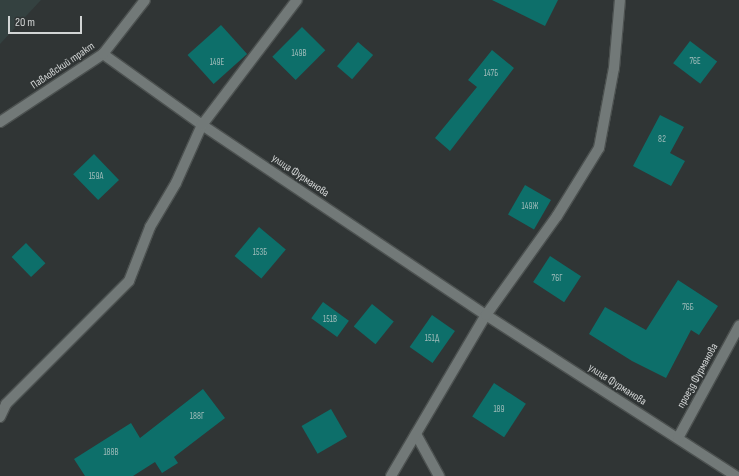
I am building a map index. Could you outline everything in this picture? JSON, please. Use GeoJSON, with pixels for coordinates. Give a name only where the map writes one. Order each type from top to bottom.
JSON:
{"type":"FeatureCollection","features":[{"type":"Feature","properties":{"kind":"street","name":"Павловский тракт"},"geometry":{"type":"LineString","coordinates":[[0,122],[103,54],[145,0]]}},
{"type":"Feature","properties":{"kind":"street"},"geometry":{"type":"LineString","coordinates":[[0,417],[6,404],[129,281],[150,227],[176,183],[202,125],[297,0]]}},
{"type":"Feature","properties":{"kind":"street"},"geometry":{"type":"LineString","coordinates":[[391,476],[486,315],[557,216],[599,148],[614,68],[620,0]]}},
{"type":"Feature","properties":{"kind":"street","name":"улица Фурманова"},"geometry":{"type":"LineString","coordinates":[[103,54],[202,125],[486,315],[736,476]]}},
{"type":"Feature","properties":{"kind":"street","name":"проезд Фурманова"},"geometry":{"type":"LineString","coordinates":[[678,438],[739,326]]}},
{"type":"Feature","properties":{"kind":"street"},"geometry":{"type":"LineString","coordinates":[[416,434],[439,476]]}},
{"type":"Feature","properties":{"kind":"shaded area"},"geometry":{"type":"Polygon","coordinates":[[[0,0],[41,0],[0,44],[0,0]]]}},
{"type":"Feature","properties":{"kind":"building"},"geometry":{"type":"Polygon","coordinates":[[[492,0],[558,0],[545,26],[492,0]]]}},
{"type":"Feature","properties":{"kind":"building"},"geometry":{"type":"Polygon","coordinates":[[[221,25],[247,54],[214,84],[188,55],[221,25]]]}},
{"type":"Feature","properties":{"kind":"building"},"geometry":{"type":"Polygon","coordinates":[[[302,27],[325,50],[296,80],[272,57],[302,27]]]}},
{"type":"Feature","properties":{"kind":"building"},"geometry":{"type":"Polygon","coordinates":[[[690,41],[717,61],[700,84],[673,63],[690,41]]]}},
{"type":"Feature","properties":{"kind":"building"},"geometry":{"type":"Polygon","coordinates":[[[358,42],[373,55],[352,79],[337,66],[358,42]]]}},
{"type":"Feature","properties":{"kind":"building"},"geometry":{"type":"Polygon","coordinates":[[[492,50],[514,68],[450,151],[435,138],[477,87],[468,80],[492,50]]]}},
{"type":"Feature","properties":{"kind":"building"},"geometry":{"type":"Polygon","coordinates":[[[660,115],[684,127],[670,153],[685,161],[671,186],[633,166],[660,115]]]}},
{"type":"Feature","properties":{"kind":"building"},"geometry":{"type":"Polygon","coordinates":[[[94,154],[119,180],[98,200],[73,174],[94,154]]]}},
{"type":"Feature","properties":{"kind":"building"},"geometry":{"type":"Polygon","coordinates":[[[525,185],[551,200],[534,229],[508,214],[525,185]]]}},
{"type":"Feature","properties":{"kind":"building"},"geometry":{"type":"Polygon","coordinates":[[[259,227],[286,249],[261,279],[235,256],[259,227]]]}},
{"type":"Feature","properties":{"kind":"building"},"geometry":{"type":"Polygon","coordinates":[[[26,243],[45,263],[31,277],[12,257],[26,243]]]}},
{"type":"Feature","properties":{"kind":"building"},"geometry":{"type":"Polygon","coordinates":[[[550,256],[581,276],[564,302],[533,282],[550,256]]]}},
{"type":"Feature","properties":{"kind":"building"},"geometry":{"type":"Polygon","coordinates":[[[678,280],[718,306],[699,335],[691,330],[666,378],[632,361],[589,334],[605,307],[646,330],[678,280]]]}},
{"type":"Feature","properties":{"kind":"building"},"geometry":{"type":"Polygon","coordinates":[[[323,302],[349,321],[337,337],[311,318],[323,302]]]}},
{"type":"Feature","properties":{"kind":"building"},"geometry":{"type":"Polygon","coordinates":[[[372,304],[394,322],[376,344],[354,327],[372,304]]]}},
{"type":"Feature","properties":{"kind":"building"},"geometry":{"type":"Polygon","coordinates":[[[432,315],[455,331],[433,363],[410,347],[432,315]]]}},
{"type":"Feature","properties":{"kind":"building"},"geometry":{"type":"Polygon","coordinates":[[[494,383],[526,404],[504,437],[472,417],[494,383]]]}},
{"type":"Feature","properties":{"kind":"building"},"geometry":{"type":"Polygon","coordinates":[[[203,389],[225,418],[174,457],[178,463],[162,473],[155,462],[133,476],[85,476],[74,459],[131,423],[140,438],[203,389]]]}},
{"type":"Feature","properties":{"kind":"building"},"geometry":{"type":"Polygon","coordinates":[[[331,409],[347,437],[318,454],[302,426],[331,409]]]}}]}
